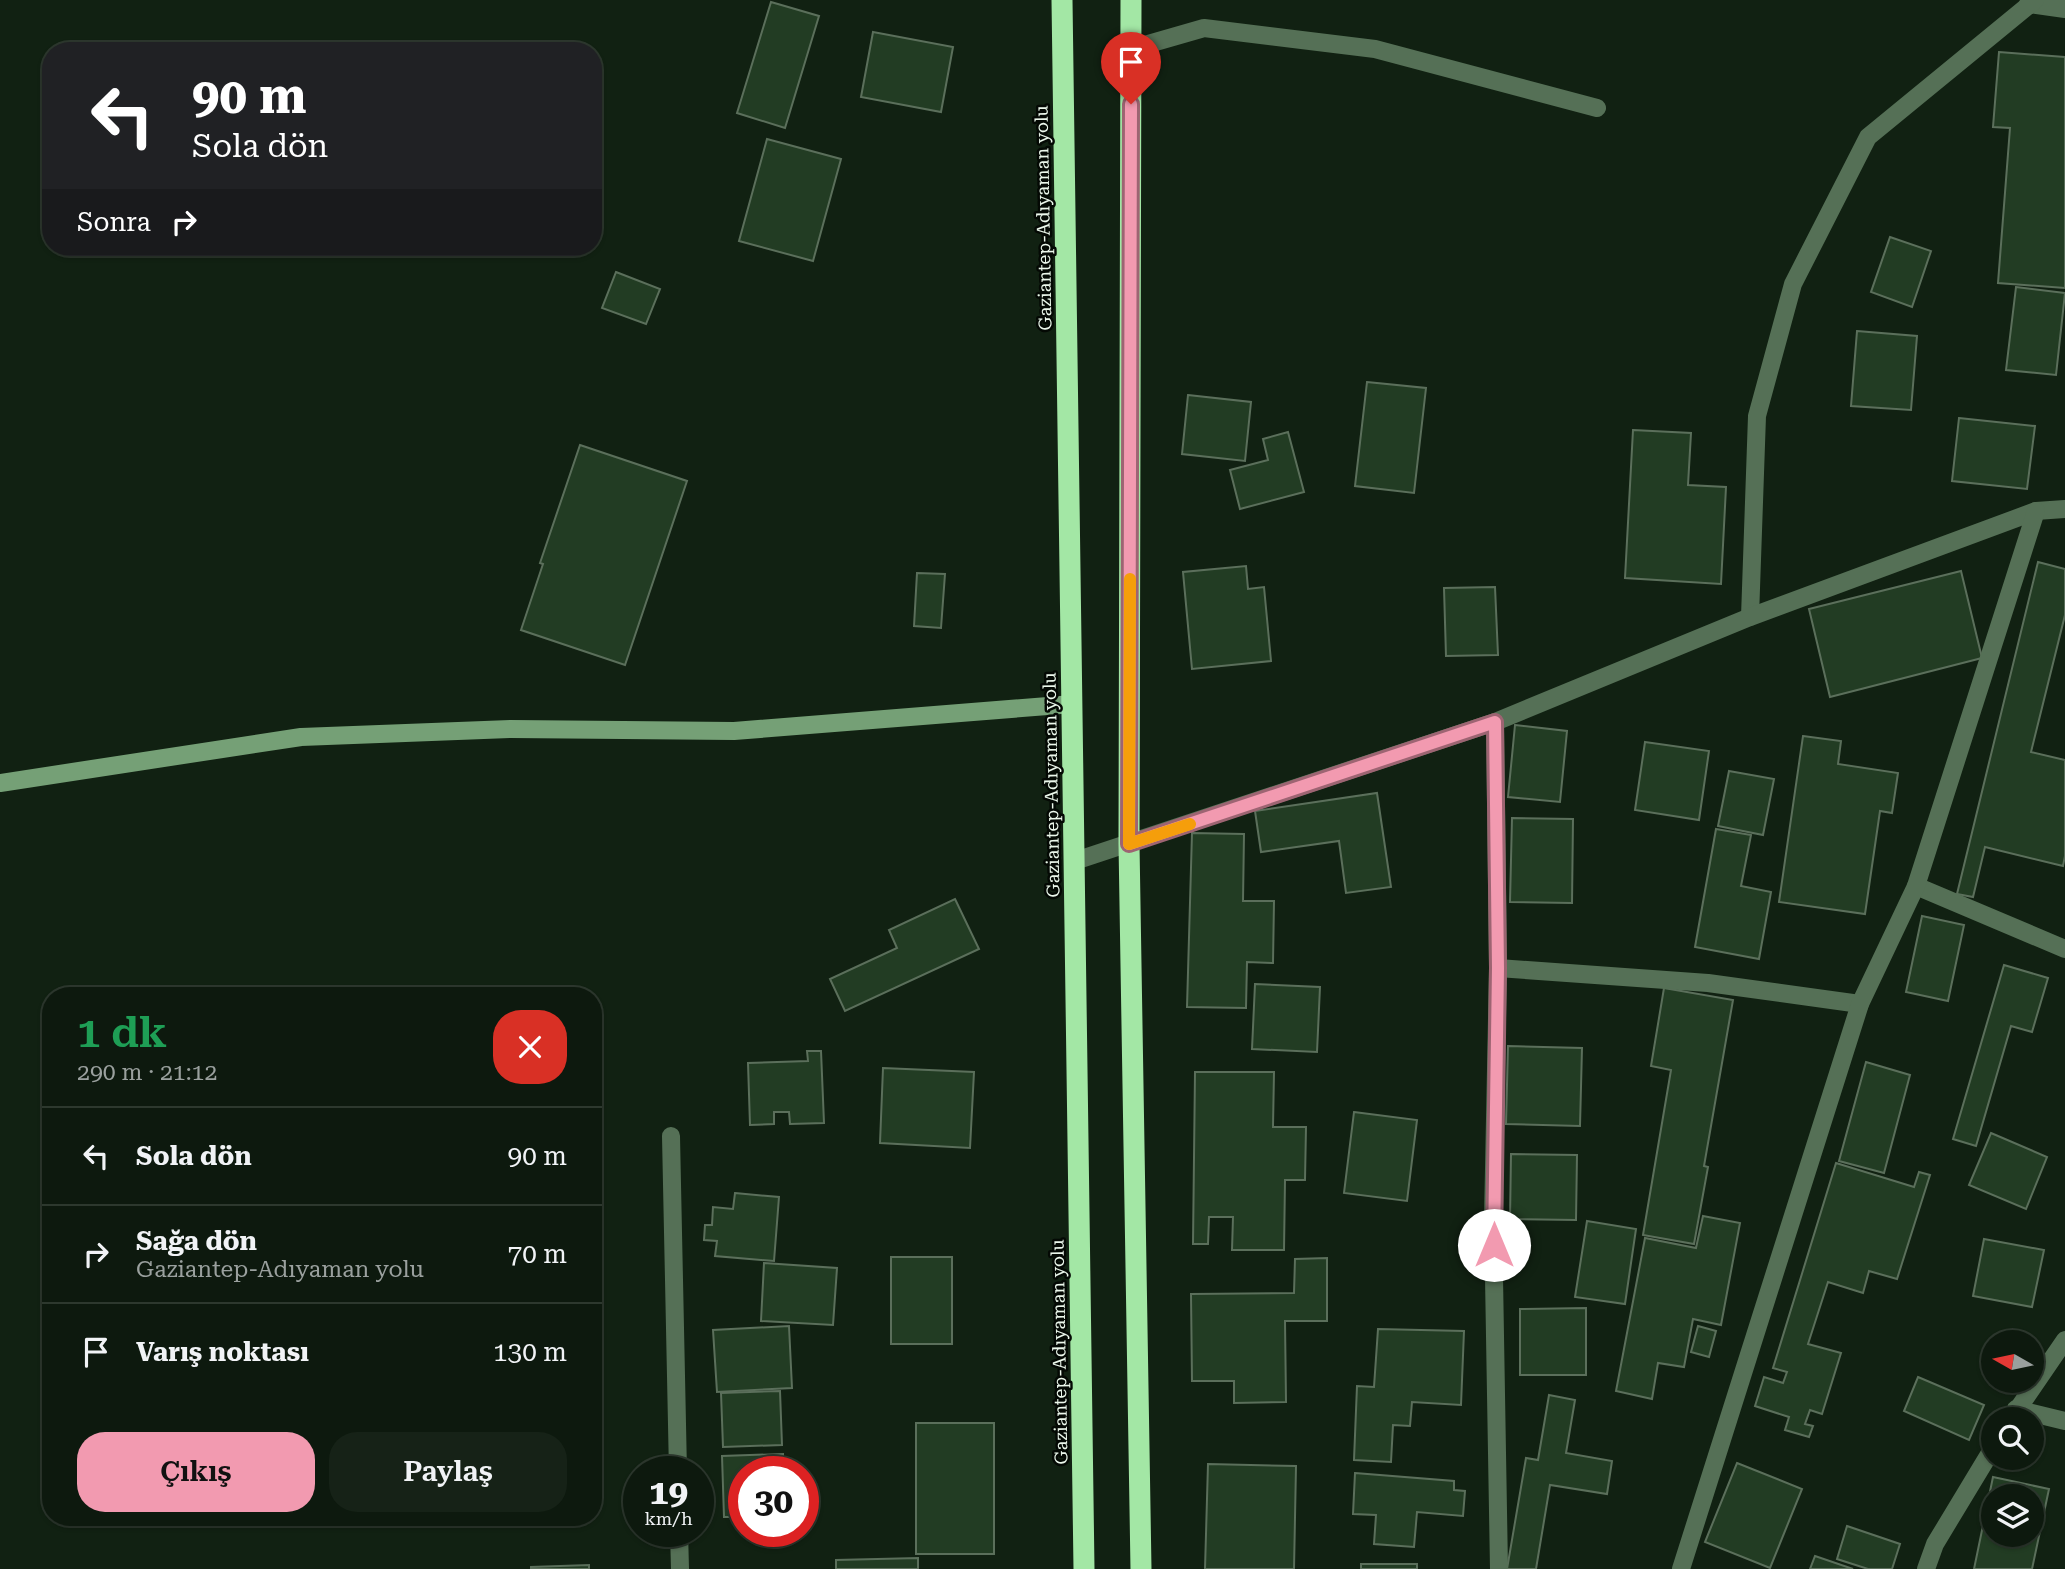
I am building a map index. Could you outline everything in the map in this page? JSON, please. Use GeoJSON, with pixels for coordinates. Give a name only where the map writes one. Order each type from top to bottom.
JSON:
{"type":"FeatureCollection","features":[{"type":"Feature","properties":{"kind":"highway","name":"Gaziantep-Adıyaman yolu"},"geometry":{"type":"LineString","coordinates":[[1062,0],[1084,1569]]}},
{"type":"Feature","properties":{"kind":"highway"},"geometry":{"type":"LineString","coordinates":[[1130,0],[1129,844],[1141,1569]]}},
{"type":"Feature","properties":{"kind":"street"},"geometry":{"type":"LineString","coordinates":[[1750,617],[1757,416],[1793,284],[1868,137],[2031,1],[2065,9]]}},
{"type":"Feature","properties":{"kind":"street"},"geometry":{"type":"LineString","coordinates":[[1131,49],[1204,27],[1362,47],[1597,108]]}},
{"type":"Feature","properties":{"kind":"street"},"geometry":{"type":"LineString","coordinates":[[1075,861],[1495,722],[1750,617],[2036,511],[2065,509]]}},
{"type":"Feature","properties":{"kind":"street"},"geometry":{"type":"LineString","coordinates":[[1681,1569],[1860,1004],[1916,887],[2036,511]]}},
{"type":"Feature","properties":{"kind":"street"},"geometry":{"type":"LineString","coordinates":[[0,783],[301,737],[512,729],[734,731],[1073,704]]}},
{"type":"Feature","properties":{"kind":"street"},"geometry":{"type":"LineString","coordinates":[[1495,722],[1498,968],[1493,1219],[1499,1569]]}},
{"type":"Feature","properties":{"kind":"street"},"geometry":{"type":"LineString","coordinates":[[1916,887],[2065,949]]}},
{"type":"Feature","properties":{"kind":"street"},"geometry":{"type":"LineString","coordinates":[[1498,968],[1708,983],[1860,1004]]}},
{"type":"Feature","properties":{"kind":"street"},"geometry":{"type":"LineString","coordinates":[[671,1136],[678,1456]]}},
{"type":"Feature","properties":{"kind":"street"},"geometry":{"type":"LineString","coordinates":[[2019,1407],[2065,1340]]}},
{"type":"Feature","properties":{"kind":"street"},"geometry":{"type":"LineString","coordinates":[[2044,1418],[2065,1421]]}},
{"type":"Feature","properties":{"kind":"street"},"geometry":{"type":"LineString","coordinates":[[1926,1569],[1936,1544],[1981,1468]]}},
{"type":"Feature","properties":{"kind":"street"},"geometry":{"type":"LineString","coordinates":[[680,1547],[680,1569]]}},
{"type":"Feature","properties":{"kind":"building"},"geometry":{"type":"Polygon","coordinates":[[[771,2],[819,16],[785,128],[737,113],[771,2]]]}},
{"type":"Feature","properties":{"kind":"building"},"geometry":{"type":"Polygon","coordinates":[[[873,32],[953,47],[941,112],[861,97],[873,32]]]}},
{"type":"Feature","properties":{"kind":"building"},"geometry":{"type":"Polygon","coordinates":[[[1999,52],[2065,57],[2065,288],[1998,283],[2010,128],[1993,127],[1999,52]]]}},
{"type":"Feature","properties":{"kind":"building"},"geometry":{"type":"Polygon","coordinates":[[[767,139],[841,159],[813,261],[739,241],[767,139]]]}},
{"type":"Feature","properties":{"kind":"building"},"geometry":{"type":"Polygon","coordinates":[[[1890,237],[1931,251],[1912,307],[1871,292],[1890,237]]]}},
{"type":"Feature","properties":{"kind":"building"},"geometry":{"type":"Polygon","coordinates":[[[616,272],[660,289],[646,324],[602,308],[616,272]]]}},
{"type":"Feature","properties":{"kind":"building"},"geometry":{"type":"Polygon","coordinates":[[[2016,287],[2065,293],[2056,375],[2006,370],[2016,287]]]}},
{"type":"Feature","properties":{"kind":"building"},"geometry":{"type":"Polygon","coordinates":[[[1857,331],[1917,336],[1911,410],[1851,406],[1857,331]]]}},
{"type":"Feature","properties":{"kind":"building"},"geometry":{"type":"Polygon","coordinates":[[[1367,382],[1426,388],[1414,493],[1355,486],[1367,382]]]}},
{"type":"Feature","properties":{"kind":"building"},"geometry":{"type":"Polygon","coordinates":[[[1188,395],[1251,402],[1245,461],[1182,454],[1188,395]]]}},
{"type":"Feature","properties":{"kind":"building"},"geometry":{"type":"Polygon","coordinates":[[[1959,418],[2035,426],[2027,489],[1952,481],[1959,418]]]}},
{"type":"Feature","properties":{"kind":"building"},"geometry":{"type":"Polygon","coordinates":[[[1633,430],[1691,433],[1688,485],[1726,487],[1721,584],[1625,578],[1633,430]]]}},
{"type":"Feature","properties":{"kind":"building"},"geometry":{"type":"Polygon","coordinates":[[[1288,432],[1304,492],[1240,509],[1230,470],[1268,460],[1263,439],[1288,432]]]}},
{"type":"Feature","properties":{"kind":"building"},"geometry":{"type":"Polygon","coordinates":[[[580,445],[687,481],[625,665],[521,630],[543,564],[540,563],[580,445]]]}},
{"type":"Feature","properties":{"kind":"building"},"geometry":{"type":"Polygon","coordinates":[[[2038,562],[2065,569],[2065,615],[2031,752],[2065,760],[2063,866],[1985,847],[1973,897],[1957,894],[2038,562]]]}},
{"type":"Feature","properties":{"kind":"building"},"geometry":{"type":"Polygon","coordinates":[[[1246,566],[1248,589],[1264,587],[1271,661],[1192,669],[1183,572],[1246,566]]]}},
{"type":"Feature","properties":{"kind":"building"},"geometry":{"type":"Polygon","coordinates":[[[1961,571],[1982,658],[1830,697],[1809,609],[1961,571]]]}},
{"type":"Feature","properties":{"kind":"building"},"geometry":{"type":"Polygon","coordinates":[[[917,573],[945,574],[941,628],[914,626],[917,573]]]}},
{"type":"Feature","properties":{"kind":"building"},"geometry":{"type":"Polygon","coordinates":[[[1495,587],[1498,655],[1446,656],[1444,588],[1495,587]]]}},
{"type":"Feature","properties":{"kind":"building"},"geometry":{"type":"Polygon","coordinates":[[[1515,725],[1567,731],[1560,802],[1508,797],[1515,725]]]}},
{"type":"Feature","properties":{"kind":"building"},"geometry":{"type":"Polygon","coordinates":[[[1803,736],[1841,741],[1838,764],[1898,773],[1892,813],[1880,811],[1865,914],[1779,902],[1803,736]]]}},
{"type":"Feature","properties":{"kind":"building"},"geometry":{"type":"Polygon","coordinates":[[[1645,742],[1709,751],[1699,820],[1635,810],[1645,742]]]}},
{"type":"Feature","properties":{"kind":"building"},"geometry":{"type":"Polygon","coordinates":[[[1729,771],[1774,779],[1763,835],[1718,826],[1729,771]]]}},
{"type":"Feature","properties":{"kind":"building"},"geometry":{"type":"Polygon","coordinates":[[[1377,793],[1391,887],[1346,893],[1339,841],[1261,852],[1255,811],[1377,793]]]}},
{"type":"Feature","properties":{"kind":"building"},"geometry":{"type":"Polygon","coordinates":[[[1512,818],[1573,819],[1572,903],[1510,902],[1512,818]]]}},
{"type":"Feature","properties":{"kind":"building"},"geometry":{"type":"Polygon","coordinates":[[[1716,829],[1751,835],[1741,886],[1771,892],[1759,959],[1695,947],[1716,829]]]}},
{"type":"Feature","properties":{"kind":"building"},"geometry":{"type":"Polygon","coordinates":[[[1192,833],[1244,834],[1243,901],[1274,901],[1273,963],[1247,962],[1246,1008],[1187,1007],[1192,833]]]}},
{"type":"Feature","properties":{"kind":"building"},"geometry":{"type":"Polygon","coordinates":[[[955,899],[979,949],[845,1011],[830,979],[897,948],[889,930],[955,899]]]}},
{"type":"Feature","properties":{"kind":"building"},"geometry":{"type":"Polygon","coordinates":[[[1922,916],[1964,925],[1948,1001],[1906,992],[1922,916]]]}},
{"type":"Feature","properties":{"kind":"building"},"geometry":{"type":"Polygon","coordinates":[[[2004,965],[2048,978],[2032,1032],[2011,1026],[1976,1146],[1953,1139],[2004,965]]]}},
{"type":"Feature","properties":{"kind":"building"},"geometry":{"type":"Polygon","coordinates":[[[1255,984],[1320,987],[1317,1052],[1252,1049],[1255,984]]]}},
{"type":"Feature","properties":{"kind":"building"},"geometry":{"type":"Polygon","coordinates":[[[1664,988],[1733,1000],[1704,1166],[1708,1167],[1694,1244],[1643,1235],[1671,1070],[1651,1066],[1664,988]]]}},
{"type":"Feature","properties":{"kind":"building"},"geometry":{"type":"Polygon","coordinates":[[[1508,1046],[1582,1048],[1580,1126],[1506,1124],[1508,1046]]]}},
{"type":"Feature","properties":{"kind":"building"},"geometry":{"type":"Polygon","coordinates":[[[807,1051],[821,1051],[824,1123],[790,1124],[789,1112],[774,1112],[774,1124],[750,1125],[748,1063],[808,1061],[807,1051]]]}},
{"type":"Feature","properties":{"kind":"building"},"geometry":{"type":"Polygon","coordinates":[[[1866,1062],[1910,1075],[1884,1173],[1839,1161],[1866,1062]]]}},
{"type":"Feature","properties":{"kind":"building"},"geometry":{"type":"Polygon","coordinates":[[[883,1068],[974,1072],[970,1148],[880,1143],[883,1068]]]}},
{"type":"Feature","properties":{"kind":"building"},"geometry":{"type":"Polygon","coordinates":[[[1195,1072],[1274,1072],[1273,1127],[1306,1127],[1305,1180],[1285,1180],[1284,1250],[1232,1250],[1233,1217],[1209,1217],[1208,1244],[1193,1244],[1195,1072]]]}},
{"type":"Feature","properties":{"kind":"building"},"geometry":{"type":"Polygon","coordinates":[[[1354,1112],[1417,1120],[1407,1201],[1344,1193],[1354,1112]]]}},
{"type":"Feature","properties":{"kind":"building"},"geometry":{"type":"Polygon","coordinates":[[[1991,1133],[2047,1157],[2026,1209],[1969,1185],[1991,1133]]]}},
{"type":"Feature","properties":{"kind":"building"},"geometry":{"type":"Polygon","coordinates":[[[1511,1154],[1577,1155],[1576,1220],[1510,1219],[1511,1154]]]}},
{"type":"Feature","properties":{"kind":"building"},"geometry":{"type":"Polygon","coordinates":[[[1836,1163],[1914,1187],[1919,1172],[1930,1175],[1897,1279],[1869,1271],[1863,1293],[1828,1282],[1808,1344],[1841,1353],[1822,1414],[1810,1410],[1805,1424],[1813,1426],[1809,1437],[1785,1430],[1789,1417],[1755,1406],[1764,1377],[1783,1383],[1787,1372],[1773,1368],[1836,1163]]]}},
{"type":"Feature","properties":{"kind":"building"},"geometry":{"type":"Polygon","coordinates":[[[735,1193],[779,1197],[774,1261],[715,1256],[717,1241],[704,1240],[705,1225],[712,1225],[713,1207],[733,1209],[735,1193]]]}},
{"type":"Feature","properties":{"kind":"building"},"geometry":{"type":"Polygon","coordinates":[[[1703,1216],[1740,1223],[1721,1325],[1693,1319],[1684,1367],[1658,1363],[1652,1399],[1616,1391],[1645,1238],[1696,1248],[1703,1216]]]}},
{"type":"Feature","properties":{"kind":"building"},"geometry":{"type":"Polygon","coordinates":[[[1587,1221],[1636,1229],[1625,1304],[1575,1297],[1587,1221]]]}},
{"type":"Feature","properties":{"kind":"building"},"geometry":{"type":"Polygon","coordinates":[[[1984,1239],[2044,1250],[2032,1307],[1973,1296],[1984,1239]]]}},
{"type":"Feature","properties":{"kind":"building"},"geometry":{"type":"Polygon","coordinates":[[[891,1257],[952,1257],[952,1344],[891,1344],[891,1257]]]}},
{"type":"Feature","properties":{"kind":"building"},"geometry":{"type":"Polygon","coordinates":[[[1327,1258],[1327,1321],[1285,1321],[1286,1402],[1234,1403],[1234,1381],[1192,1381],[1191,1294],[1294,1293],[1295,1259],[1327,1258]]]}},
{"type":"Feature","properties":{"kind":"building"},"geometry":{"type":"Polygon","coordinates":[[[764,1263],[837,1268],[833,1325],[761,1321],[764,1263]]]}},
{"type":"Feature","properties":{"kind":"building"},"geometry":{"type":"Polygon","coordinates":[[[1586,1308],[1586,1375],[1520,1375],[1520,1309],[1586,1308]]]}},
{"type":"Feature","properties":{"kind":"building"},"geometry":{"type":"Polygon","coordinates":[[[789,1326],[792,1388],[717,1392],[713,1330],[789,1326]]]}},
{"type":"Feature","properties":{"kind":"building"},"geometry":{"type":"Polygon","coordinates":[[[1698,1326],[1716,1331],[1709,1357],[1691,1352],[1698,1326]]]}},
{"type":"Feature","properties":{"kind":"building"},"geometry":{"type":"Polygon","coordinates":[[[1378,1329],[1464,1331],[1461,1405],[1412,1402],[1410,1426],[1393,1425],[1391,1462],[1354,1460],[1357,1386],[1374,1387],[1378,1329]]]}},
{"type":"Feature","properties":{"kind":"building"},"geometry":{"type":"Polygon","coordinates":[[[1918,1377],[1984,1405],[1969,1440],[1904,1411],[1918,1377]]]}},
{"type":"Feature","properties":{"kind":"building"},"geometry":{"type":"Polygon","coordinates":[[[780,1391],[782,1445],[723,1447],[721,1393],[780,1391]]]}},
{"type":"Feature","properties":{"kind":"building"},"geometry":{"type":"Polygon","coordinates":[[[1549,1395],[1575,1400],[1566,1453],[1612,1461],[1607,1494],[1550,1485],[1536,1569],[1507,1569],[1526,1458],[1538,1460],[1549,1395]]]}},
{"type":"Feature","properties":{"kind":"building"},"geometry":{"type":"Polygon","coordinates":[[[916,1423],[994,1423],[994,1554],[916,1554],[916,1423]]]}},
{"type":"Feature","properties":{"kind":"building"},"geometry":{"type":"Polygon","coordinates":[[[783,1454],[728,1456],[728,1517],[724,1517],[722,1456],[783,1454]]]}},
{"type":"Feature","properties":{"kind":"building"},"geometry":{"type":"Polygon","coordinates":[[[1737,1463],[1802,1489],[1770,1568],[1705,1542],[1737,1463]]]}},
{"type":"Feature","properties":{"kind":"building"},"geometry":{"type":"Polygon","coordinates":[[[1208,1464],[1296,1466],[1294,1569],[1205,1569],[1208,1464]]]}},
{"type":"Feature","properties":{"kind":"building"},"geometry":{"type":"Polygon","coordinates":[[[1355,1473],[1454,1481],[1454,1490],[1465,1491],[1463,1516],[1417,1512],[1414,1547],[1374,1544],[1376,1515],[1353,1514],[1355,1473]]]}},
{"type":"Feature","properties":{"kind":"building"},"geometry":{"type":"Polygon","coordinates":[[[1993,1477],[2026,1484],[1992,1484],[1993,1477]]]}},
{"type":"Feature","properties":{"kind":"building"},"geometry":{"type":"Polygon","coordinates":[[[2044,1488],[2049,1489],[2044,1513],[2044,1488]]]}},
{"type":"Feature","properties":{"kind":"building"},"geometry":{"type":"Polygon","coordinates":[[[1847,1526],[1900,1544],[1892,1569],[1868,1569],[1837,1559],[1847,1526]]]}},
{"type":"Feature","properties":{"kind":"building"},"geometry":{"type":"Polygon","coordinates":[[[1981,1535],[1981,1547],[2037,1547],[2032,1569],[1974,1569],[1981,1535]]]}},
{"type":"Feature","properties":{"kind":"building"},"geometry":{"type":"Polygon","coordinates":[[[1815,1556],[1853,1569],[1810,1569],[1815,1556]]]}},
{"type":"Feature","properties":{"kind":"building"},"geometry":{"type":"Polygon","coordinates":[[[918,1558],[918,1569],[836,1569],[836,1560],[918,1558]]]}},
{"type":"Feature","properties":{"kind":"building"},"geometry":{"type":"Polygon","coordinates":[[[1361,1564],[1417,1564],[1417,1569],[1361,1569],[1361,1564]]]}},
{"type":"Feature","properties":{"kind":"building"},"geometry":{"type":"Polygon","coordinates":[[[589,1565],[589,1569],[531,1569],[531,1567],[589,1565]]]}},
{"type":"Feature","properties":{"kind":"slow traffic"},"geometry":{"type":"LineString","coordinates":[[1130,579],[1129,844],[1190,824]]}},
{"type":"Feature","properties":{"kind":"route"},"geometry":{"type":"LineString","coordinates":[[1131,104],[1129,844],[1495,722],[1498,968],[1494,1245]]}}]}
